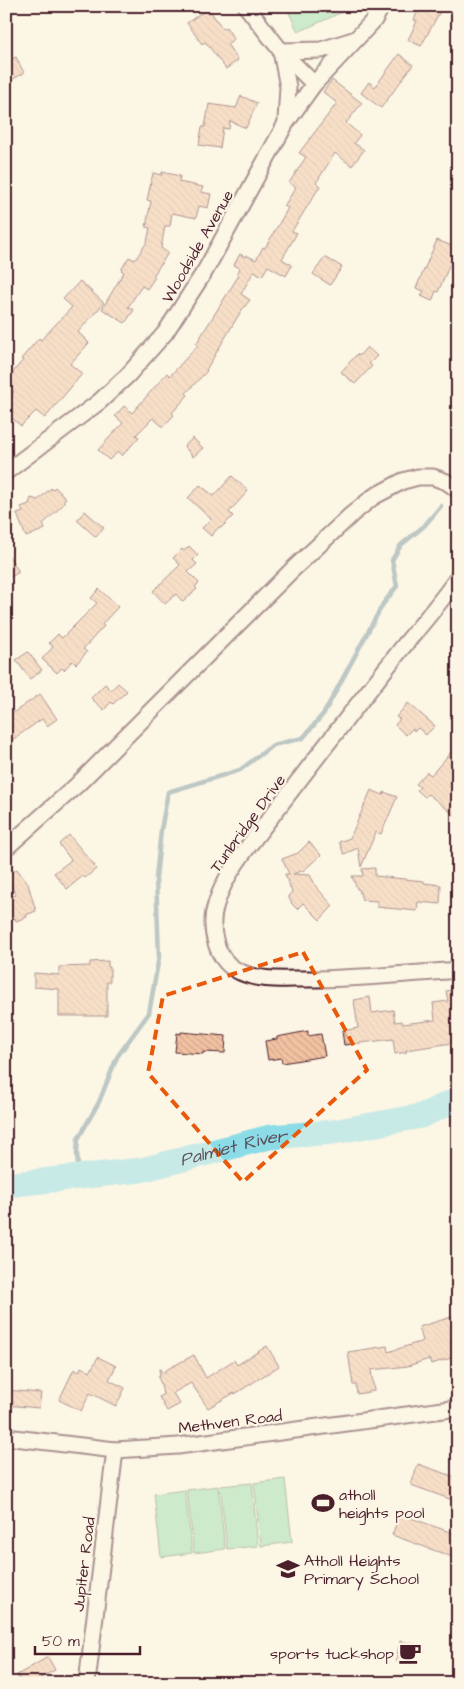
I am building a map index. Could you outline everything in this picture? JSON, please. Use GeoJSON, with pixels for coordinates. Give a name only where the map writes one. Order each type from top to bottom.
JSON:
{"type":"FeatureCollection","features":[{"type":"Feature","properties":{"kind":"street"},"geometry":{"type":"LineString","coordinates":[[246,6],[281,51],[314,84]]}},
{"type":"Feature","properties":{"kind":"street","name":"Woodside Avenue"},"geometry":{"type":"LineString","coordinates":[[6,472],[99,402],[128,375],[165,333],[205,271],[286,123],[314,84],[374,20],[382,6]]}},
{"type":"Feature","properties":{"kind":"street"},"geometry":{"type":"LineString","coordinates":[[281,51],[310,52],[354,40]]}},
{"type":"Feature","properties":{"kind":"street"},"geometry":{"type":"LineString","coordinates":[[281,51],[288,87],[286,123]]}},
{"type":"Feature","properties":{"kind":"street"},"geometry":{"type":"LineString","coordinates":[[6,848],[76,785],[291,571],[373,497],[403,481],[418,477],[440,479],[458,490]]}},
{"type":"Feature","properties":{"kind":"street","name":"Tunbridge Drive"},"geometry":{"type":"LineString","coordinates":[[458,577],[234,867],[223,886],[213,917],[214,933],[224,960],[229,966],[239,972],[252,976],[268,979],[335,979],[458,970]]}},
{"type":"Feature","properties":{"kind":"street","name":"Methven Road"},"geometry":{"type":"LineString","coordinates":[[6,1437],[115,1450],[178,1446],[458,1408]]}},
{"type":"Feature","properties":{"kind":"street","name":"Jupiter Road"},"geometry":{"type":"LineString","coordinates":[[87,1683],[115,1450]]}},
{"type":"Feature","properties":{"kind":"highlighted area"},"geometry":{"type":"Polygon","coordinates":[[[303,952],[367,1070],[243,1182],[148,1073],[163,996],[303,952]]]}},
{"type":"Feature","properties":{"kind":"green space"},"geometry":{"type":"Polygon","coordinates":[[[286,6],[356,6],[298,32],[286,6]]]}},
{"type":"Feature","properties":{"kind":"green space"},"geometry":{"type":"Polygon","coordinates":[[[285,1479],[292,1542],[261,1546],[254,1483],[285,1479]]]}},
{"type":"Feature","properties":{"kind":"green space"},"geometry":{"type":"Polygon","coordinates":[[[252,1483],[258,1546],[227,1549],[220,1486],[252,1483]]]}},
{"type":"Feature","properties":{"kind":"green space"},"geometry":{"type":"Polygon","coordinates":[[[218,1486],[225,1549],[194,1553],[187,1490],[218,1486]]]}},
{"type":"Feature","properties":{"kind":"green space"},"geometry":{"type":"Polygon","coordinates":[[[185,1490],[192,1553],[161,1557],[154,1494],[185,1490]]]}},
{"type":"Feature","properties":{"kind":"building"},"geometry":{"type":"Polygon","coordinates":[[[420,6],[443,6],[421,46],[408,40],[417,21],[414,20],[420,6]]]}},
{"type":"Feature","properties":{"kind":"building"},"geometry":{"type":"Polygon","coordinates":[[[208,8],[223,29],[226,27],[234,39],[227,44],[238,60],[226,69],[207,44],[205,42],[202,44],[187,23],[208,8]]]}},
{"type":"Feature","properties":{"kind":"building"},"geometry":{"type":"Polygon","coordinates":[[[399,54],[413,65],[381,108],[361,93],[369,82],[375,87],[399,54]]]}},
{"type":"Feature","properties":{"kind":"building"},"geometry":{"type":"Polygon","coordinates":[[[16,57],[24,73],[6,83],[6,62],[16,57]]]}},
{"type":"Feature","properties":{"kind":"building"},"geometry":{"type":"Polygon","coordinates":[[[332,80],[362,103],[346,123],[360,135],[354,143],[364,150],[352,166],[335,153],[316,183],[320,186],[292,231],[297,233],[282,259],[292,265],[286,276],[268,266],[262,276],[254,271],[241,294],[250,300],[241,311],[207,371],[186,393],[188,395],[172,413],[174,415],[163,427],[153,418],[136,435],[139,437],[122,456],[118,452],[109,460],[98,450],[123,423],[115,416],[124,406],[132,413],[167,373],[170,376],[198,345],[196,344],[239,275],[237,274],[240,268],[234,265],[240,254],[256,260],[263,247],[265,248],[288,208],[284,206],[296,187],[289,183],[306,157],[299,153],[337,103],[323,92],[332,80]]]}},
{"type":"Feature","properties":{"kind":"building"},"geometry":{"type":"Polygon","coordinates":[[[241,96],[257,103],[246,128],[230,121],[229,129],[223,128],[220,148],[199,145],[202,127],[205,127],[209,104],[236,108],[241,96]]]}},
{"type":"Feature","properties":{"kind":"building"},"geometry":{"type":"Polygon","coordinates":[[[162,172],[180,176],[179,182],[203,187],[201,192],[211,194],[208,208],[199,206],[196,218],[172,213],[170,226],[165,226],[161,248],[168,253],[147,289],[142,286],[128,307],[134,310],[125,323],[102,309],[124,272],[121,270],[129,257],[135,260],[147,242],[150,228],[146,227],[151,201],[147,200],[153,173],[162,175],[162,172]]]}},
{"type":"Feature","properties":{"kind":"building"},"geometry":{"type":"Polygon","coordinates":[[[437,240],[457,248],[438,292],[436,291],[432,301],[421,296],[424,291],[416,288],[437,240]]]}},
{"type":"Feature","properties":{"kind":"building"},"geometry":{"type":"Polygon","coordinates":[[[325,257],[342,267],[330,285],[313,274],[325,257]]]}},
{"type":"Feature","properties":{"kind":"building"},"geometry":{"type":"Polygon","coordinates":[[[80,281],[104,303],[78,332],[89,343],[70,364],[82,374],[45,418],[36,411],[21,426],[13,419],[6,427],[6,401],[14,392],[6,386],[6,381],[39,338],[41,340],[72,307],[63,299],[80,281]]]}},
{"type":"Feature","properties":{"kind":"building"},"geometry":{"type":"Polygon","coordinates":[[[367,347],[377,356],[369,364],[372,366],[355,384],[341,372],[357,354],[359,356],[367,347]]]}},
{"type":"Feature","properties":{"kind":"building"},"geometry":{"type":"Polygon","coordinates":[[[193,438],[203,448],[193,457],[184,446],[193,438]]]}},
{"type":"Feature","properties":{"kind":"building"},"geometry":{"type":"Polygon","coordinates":[[[232,476],[248,491],[229,512],[233,516],[211,536],[202,528],[211,519],[188,498],[200,485],[214,496],[232,476]]]}},
{"type":"Feature","properties":{"kind":"building"},"geometry":{"type":"Polygon","coordinates":[[[55,487],[66,498],[63,501],[65,503],[43,524],[45,529],[26,537],[17,514],[23,512],[21,507],[29,504],[31,498],[38,500],[51,488],[52,490],[55,487]]]}},
{"type":"Feature","properties":{"kind":"building"},"geometry":{"type":"Polygon","coordinates":[[[85,511],[104,528],[96,537],[77,520],[85,511]]]}},
{"type":"Feature","properties":{"kind":"building"},"geometry":{"type":"Polygon","coordinates":[[[189,546],[198,555],[193,560],[197,564],[188,572],[199,583],[195,587],[197,589],[183,602],[176,594],[165,604],[153,591],[180,565],[173,558],[182,549],[184,551],[189,546]]]}},
{"type":"Feature","properties":{"kind":"building"},"geometry":{"type":"Polygon","coordinates":[[[6,551],[19,572],[6,580],[6,551]]]}},
{"type":"Feature","properties":{"kind":"building"},"geometry":{"type":"Polygon","coordinates":[[[99,589],[118,607],[83,649],[87,652],[76,664],[72,661],[64,670],[62,668],[57,673],[42,659],[53,647],[49,643],[58,634],[62,638],[97,603],[91,598],[99,589]]]}},
{"type":"Feature","properties":{"kind":"building"},"geometry":{"type":"Polygon","coordinates":[[[28,652],[42,670],[30,679],[16,660],[28,652]]]}},
{"type":"Feature","properties":{"kind":"building"},"geometry":{"type":"Polygon","coordinates":[[[118,683],[127,691],[113,704],[111,702],[104,710],[91,698],[105,684],[111,690],[118,683]]]}},
{"type":"Feature","properties":{"kind":"building"},"geometry":{"type":"Polygon","coordinates":[[[40,694],[57,719],[47,726],[42,719],[12,740],[6,733],[6,718],[40,694]]]}},
{"type":"Feature","properties":{"kind":"building"},"geometry":{"type":"Polygon","coordinates":[[[408,703],[435,726],[426,735],[418,728],[415,731],[412,729],[406,735],[395,725],[400,719],[396,717],[408,703]]]}},
{"type":"Feature","properties":{"kind":"building"},"geometry":{"type":"Polygon","coordinates":[[[452,751],[458,756],[458,773],[450,782],[458,790],[458,818],[428,794],[425,797],[417,790],[420,787],[416,784],[427,772],[431,775],[452,751]]]}},
{"type":"Feature","properties":{"kind":"building"},"geometry":{"type":"Polygon","coordinates":[[[371,790],[383,795],[384,792],[397,797],[381,834],[376,832],[361,867],[358,848],[344,854],[339,842],[350,838],[371,790]]]}},
{"type":"Feature","properties":{"kind":"building"},"geometry":{"type":"Polygon","coordinates":[[[69,835],[96,869],[85,878],[83,876],[67,889],[54,873],[71,860],[59,844],[69,835]]]}},
{"type":"Feature","properties":{"kind":"building"},"geometry":{"type":"Polygon","coordinates":[[[309,842],[321,855],[304,870],[293,874],[310,875],[317,888],[333,906],[320,920],[303,903],[297,909],[292,904],[288,896],[292,892],[285,874],[289,874],[282,859],[298,853],[309,842]]]}},
{"type":"Feature","properties":{"kind":"building"},"geometry":{"type":"Polygon","coordinates":[[[375,868],[375,876],[424,881],[424,883],[441,885],[440,904],[418,902],[417,911],[377,907],[377,901],[362,900],[352,876],[363,876],[362,869],[375,868]]]}},
{"type":"Feature","properties":{"kind":"building"},"geometry":{"type":"Polygon","coordinates":[[[17,869],[28,884],[36,911],[16,921],[15,918],[6,921],[6,898],[16,895],[6,875],[17,869]]]}},
{"type":"Feature","properties":{"kind":"building"},"geometry":{"type":"Polygon","coordinates":[[[108,961],[110,982],[107,982],[107,1016],[59,1016],[59,989],[34,987],[34,973],[59,975],[59,967],[90,966],[90,962],[108,961]]]}},
{"type":"Feature","properties":{"kind":"building"},"geometry":{"type":"Polygon","coordinates":[[[458,989],[458,1025],[452,1029],[452,1043],[406,1050],[407,1052],[395,1054],[393,1039],[344,1045],[342,1031],[358,1028],[354,1000],[370,997],[372,1013],[393,1010],[395,1022],[402,1021],[403,1024],[435,1020],[433,1003],[448,1001],[446,991],[458,989]]]}},
{"type":"Feature","properties":{"kind":"building"},"geometry":{"type":"Polygon","coordinates":[[[308,1031],[308,1036],[321,1034],[325,1056],[282,1063],[281,1058],[268,1060],[265,1041],[308,1031]]]}},
{"type":"Feature","properties":{"kind":"building"},"geometry":{"type":"Polygon","coordinates":[[[181,1032],[226,1036],[225,1053],[175,1052],[177,1033],[181,1034],[181,1032]]]}},
{"type":"Feature","properties":{"kind":"building"},"geometry":{"type":"Polygon","coordinates":[[[458,1315],[458,1340],[451,1342],[455,1357],[431,1364],[429,1359],[408,1366],[371,1370],[374,1391],[357,1394],[356,1385],[353,1385],[348,1352],[387,1346],[388,1352],[423,1341],[419,1327],[458,1315]]]}},
{"type":"Feature","properties":{"kind":"building"},"geometry":{"type":"Polygon","coordinates":[[[267,1346],[279,1366],[235,1394],[208,1408],[191,1383],[173,1393],[180,1404],[167,1411],[159,1397],[163,1395],[158,1377],[160,1376],[159,1369],[163,1374],[165,1373],[164,1371],[194,1355],[206,1378],[234,1360],[237,1365],[267,1346]]]}},
{"type":"Feature","properties":{"kind":"building"},"geometry":{"type":"Polygon","coordinates":[[[98,1357],[116,1366],[109,1380],[125,1388],[116,1406],[90,1393],[81,1411],[59,1400],[74,1369],[79,1372],[81,1367],[90,1372],[98,1357]]]}},
{"type":"Feature","properties":{"kind":"building"},"geometry":{"type":"Polygon","coordinates":[[[6,1390],[41,1393],[39,1408],[6,1405],[6,1390]]]}},
{"type":"Feature","properties":{"kind":"building"},"geometry":{"type":"Polygon","coordinates":[[[418,1464],[458,1478],[458,1502],[411,1485],[418,1464]]]}},
{"type":"Feature","properties":{"kind":"building"},"geometry":{"type":"Polygon","coordinates":[[[400,1514],[458,1535],[458,1559],[392,1535],[400,1514]]]}},
{"type":"Feature","properties":{"kind":"building"},"geometry":{"type":"Polygon","coordinates":[[[400,1641],[419,1645],[415,1665],[396,1661],[400,1641]]]}},
{"type":"Feature","properties":{"kind":"building"},"geometry":{"type":"Polygon","coordinates":[[[48,1657],[55,1670],[41,1677],[44,1683],[21,1683],[17,1675],[48,1657]]]}},
{"type":"Feature","properties":{"kind":"waterway"},"geometry":{"type":"LineString","coordinates":[[79,1177],[78,1139],[99,1102],[117,1057],[149,1013],[159,957],[156,878],[161,830],[168,792],[240,770],[273,745],[303,738],[324,713],[383,604],[397,586],[392,560],[401,545],[424,526],[441,506]]}},
{"type":"Feature","properties":{"kind":"waterway","name":"Palmiet River"},"geometry":{"type":"LineString","coordinates":[[6,1185],[141,1170],[270,1137],[333,1132],[421,1116],[458,1099]]}},
{"type":"Feature","properties":{"kind":"place","name":"atholl heights pool"},"geometry":{"type":"Point","coordinates":[323,1503]}},
{"type":"Feature","properties":{"kind":"place","name":"Atholl Heights Primary School"},"geometry":{"type":"Point","coordinates":[288,1569]}},
{"type":"Feature","properties":{"kind":"place","name":"sports tuckshop"},"geometry":{"type":"Point","coordinates":[410,1653]}}]}
